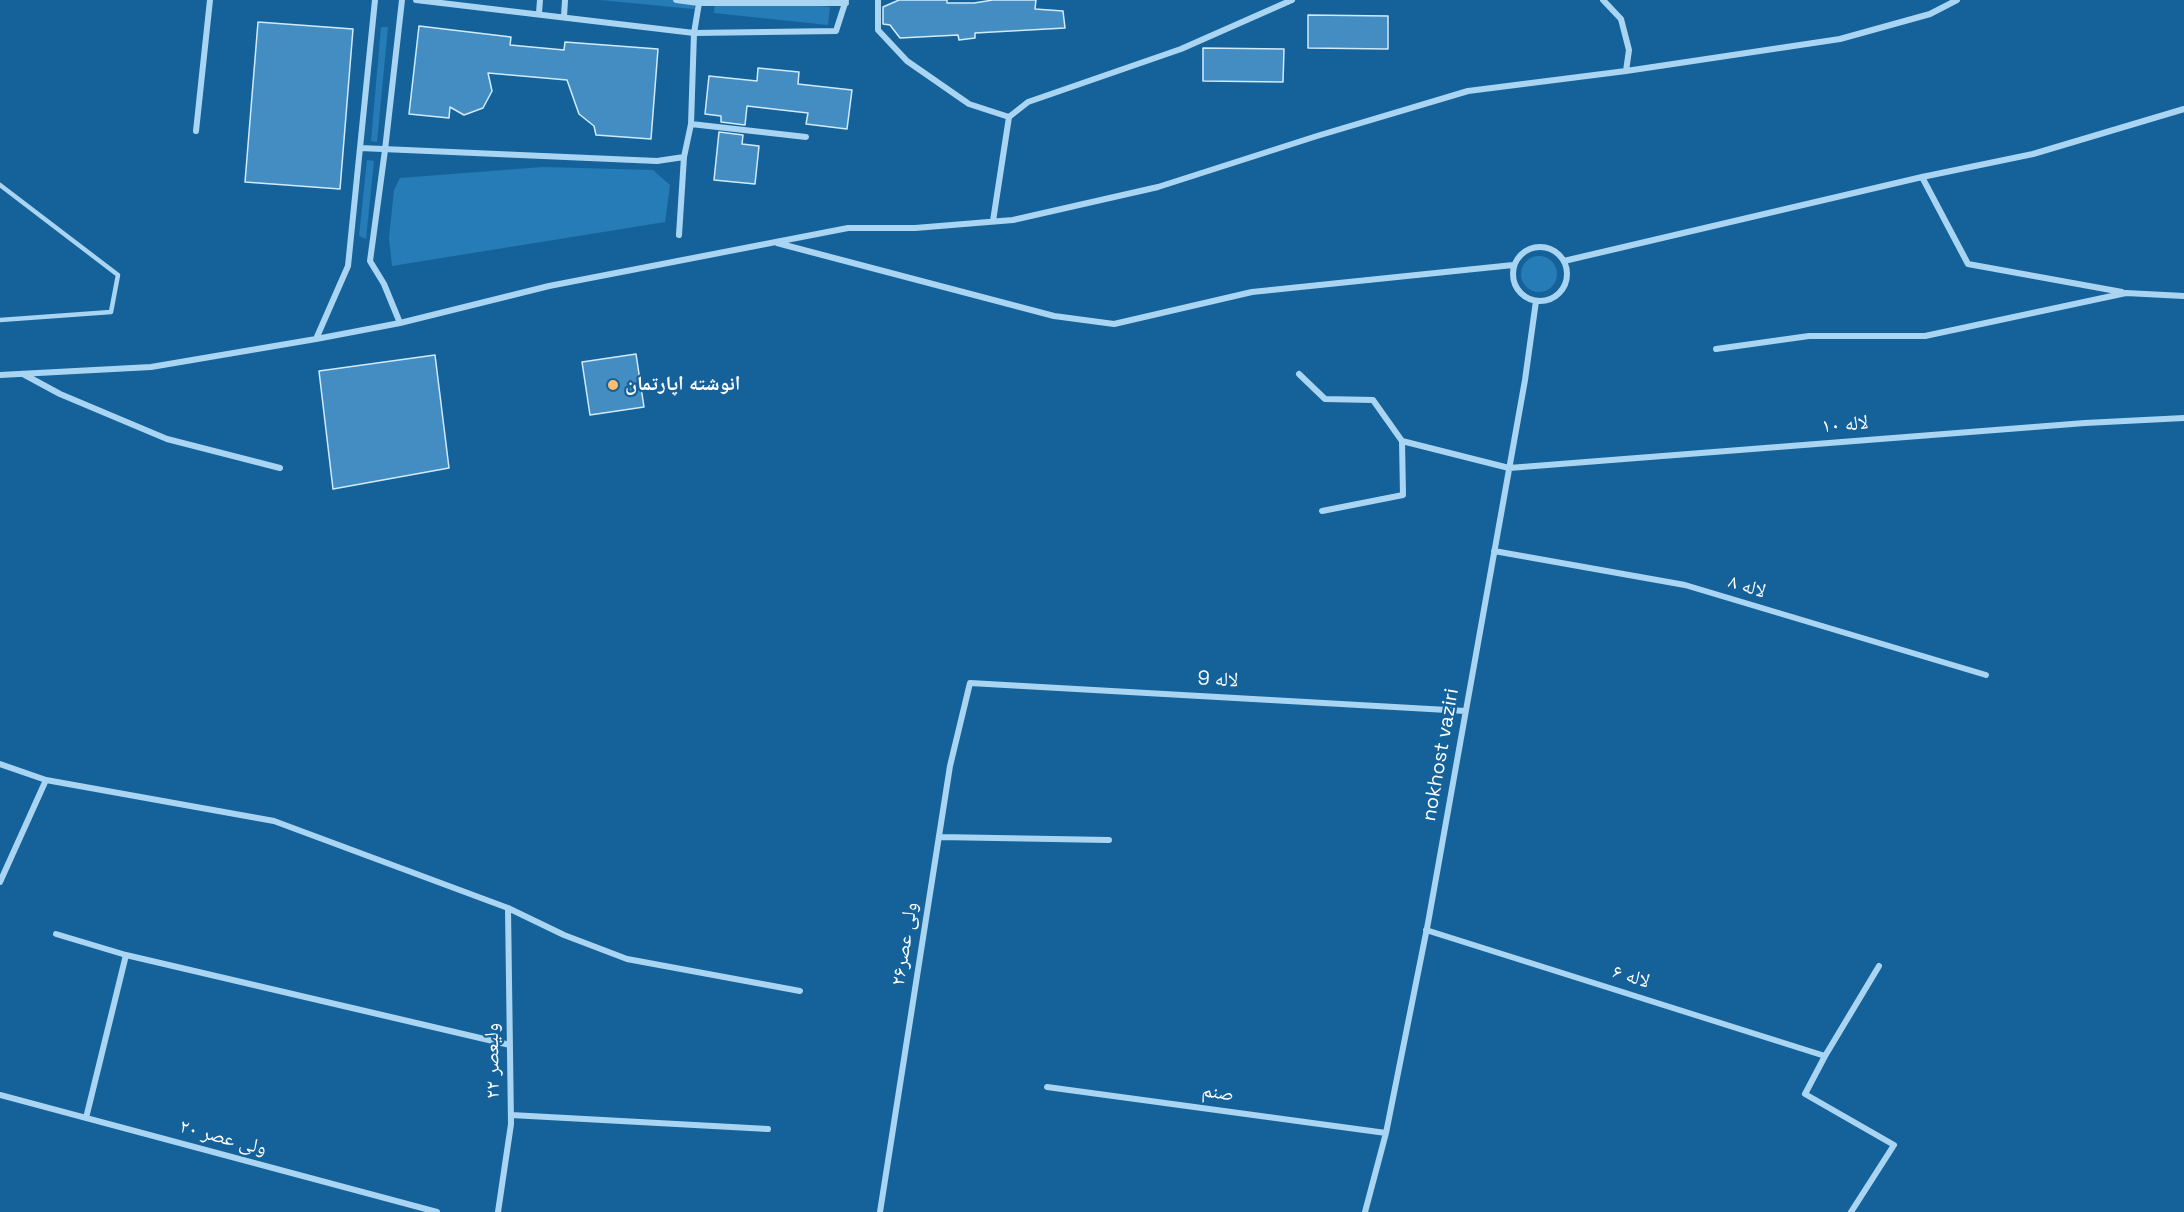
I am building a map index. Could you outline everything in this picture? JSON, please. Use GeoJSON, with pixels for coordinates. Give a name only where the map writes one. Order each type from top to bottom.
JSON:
{"type":"FeatureCollection","features":[{"type":"Feature","properties":{"kind":"street"},"geometry":{"type":"LineString","coordinates":[[196,131],[210,0]]}},
{"type":"Feature","properties":{"kind":"street"},"geometry":{"type":"LineString","coordinates":[[316,339],[348,266],[375,0]]}},
{"type":"Feature","properties":{"kind":"street"},"geometry":{"type":"LineString","coordinates":[[400,323],[384,284],[369,261],[385,150],[402,0]]}},
{"type":"Feature","properties":{"kind":"street"},"geometry":{"type":"LineString","coordinates":[[416,0],[694,33],[836,31],[846,2],[699,3],[676,0]]}},
{"type":"Feature","properties":{"kind":"street"},"geometry":{"type":"LineString","coordinates":[[539,14],[540,0]]}},
{"type":"Feature","properties":{"kind":"street"},"geometry":{"type":"LineString","coordinates":[[564,17],[565,0]]}},
{"type":"Feature","properties":{"kind":"street"},"geometry":{"type":"LineString","coordinates":[[878,0],[878,30],[907,61],[969,104],[1009,117]]}},
{"type":"Feature","properties":{"kind":"street"},"geometry":{"type":"LineString","coordinates":[[993,221],[1009,117],[1028,102],[1181,49],[1292,0]]}},
{"type":"Feature","properties":{"kind":"street"},"geometry":{"type":"LineString","coordinates":[[1603,0],[1621,19],[1629,50],[1626,71]]}},
{"type":"Feature","properties":{"kind":"street"},"geometry":{"type":"LineString","coordinates":[[0,375],[151,367],[316,339],[400,323],[549,286],[848,228],[915,228],[1013,220],[1158,187],[1468,91],[1626,71],[1840,39],[1930,14],[1957,0]]}},
{"type":"Feature","properties":{"kind":"street"},"geometry":{"type":"LineString","coordinates":[[679,235],[684,157],[691,124],[694,33],[699,3]]}},
{"type":"Feature","properties":{"kind":"street"},"geometry":{"type":"LineString","coordinates":[[1564,261],[1922,177],[2033,154],[2184,109]]}},
{"type":"Feature","properties":{"kind":"street"},"geometry":{"type":"LineString","coordinates":[[691,124],[806,137]]}},
{"type":"Feature","properties":{"kind":"street"},"geometry":{"type":"LineString","coordinates":[[360,148],[657,161],[684,157]]}},
{"type":"Feature","properties":{"kind":"street"},"geometry":{"type":"LineString","coordinates":[[1922,177],[1968,264],[2127,293],[2184,296]]}},
{"type":"Feature","properties":{"kind":"street"},"geometry":{"type":"LineString","coordinates":[[774,242],[1054,316],[1114,324],[1252,292],[1513,265]]}},
{"type":"Feature","properties":{"kind":"street"},"geometry":{"type":"LineString","coordinates":[[1533,247],[1551,249],[1564,261],[1567,278],[1559,293],[1552,298],[1536,301],[1519,292],[1514,284],[1513,265],[1518,257],[1533,247]]}},
{"type":"Feature","properties":{"kind":"street"},"geometry":{"type":"LineString","coordinates":[[1716,349],[1809,336],[1924,336],[2127,293]]}},
{"type":"Feature","properties":{"kind":"street","name":"nokhost vaziri"},"geometry":{"type":"LineString","coordinates":[[1365,1212],[1386,1133],[1426,930],[1525,380],[1536,301]]}},
{"type":"Feature","properties":{"kind":"street"},"geometry":{"type":"LineString","coordinates":[[22,374],[60,394],[167,439],[280,468]]}},
{"type":"Feature","properties":{"kind":"street"},"geometry":{"type":"LineString","coordinates":[[1299,374],[1325,399],[1373,399],[1402,441],[1403,495],[1322,511]]}},
{"type":"Feature","properties":{"kind":"street","name":"لاله ۱۰"},"geometry":{"type":"LineString","coordinates":[[1402,441],[1509,468],[2085,423],[2184,418]]}},
{"type":"Feature","properties":{"kind":"street","name":"لاله ۸"},"geometry":{"type":"LineString","coordinates":[[1494,551],[1685,585],[1986,675]]}},
{"type":"Feature","properties":{"kind":"street","name":"لاله 9"},"geometry":{"type":"LineString","coordinates":[[970,683],[1465,711]]}},
{"type":"Feature","properties":{"kind":"street","name":"ولی عصر۲۶"},"geometry":{"type":"LineString","coordinates":[[880,1212],[950,766],[970,683]]}},
{"type":"Feature","properties":{"kind":"street"},"geometry":{"type":"LineString","coordinates":[[0,764],[46,780],[274,821],[508,908],[564,935],[627,959],[800,991]]}},
{"type":"Feature","properties":{"kind":"street"},"geometry":{"type":"LineString","coordinates":[[0,882],[46,780]]}},
{"type":"Feature","properties":{"kind":"street"},"geometry":{"type":"LineString","coordinates":[[939,837],[1109,840]]}},
{"type":"Feature","properties":{"kind":"street","name":"ولیعصر ۲۲"},"geometry":{"type":"LineString","coordinates":[[498,1212],[511,1115],[508,908]]}},
{"type":"Feature","properties":{"kind":"street","name":"لاله ۶"},"geometry":{"type":"LineString","coordinates":[[1426,930],[1825,1056]]}},
{"type":"Feature","properties":{"kind":"street"},"geometry":{"type":"LineString","coordinates":[[56,934],[126,955],[510,1045]]}},
{"type":"Feature","properties":{"kind":"street"},"geometry":{"type":"LineString","coordinates":[[86,1118],[126,955]]}},
{"type":"Feature","properties":{"kind":"street"},"geometry":{"type":"LineString","coordinates":[[1851,1212],[1894,1145],[1805,1094],[1879,966]]}},
{"type":"Feature","properties":{"kind":"street","name":"صنم"},"geometry":{"type":"LineString","coordinates":[[1047,1086],[1386,1133]]}},
{"type":"Feature","properties":{"kind":"street","name":"ولی عصر ۲۰"},"geometry":{"type":"LineString","coordinates":[[0,1095],[437,1212]]}},
{"type":"Feature","properties":{"kind":"street"},"geometry":{"type":"LineString","coordinates":[[511,1115],[768,1129]]}},
{"type":"Feature","properties":{"kind":"lane"},"geometry":{"type":"LineString","coordinates":[[0,185],[118,275],[111,312],[0,320]]}},
{"type":"Feature","properties":{"kind":"shaded area"},"geometry":{"type":"Polygon","coordinates":[[[599,0],[695,0],[694,9],[599,0]]]}},
{"type":"Feature","properties":{"kind":"shaded area"},"geometry":{"type":"Polygon","coordinates":[[[715,0],[767,0],[830,7],[828,25],[714,13],[715,0]]]}},
{"type":"Feature","properties":{"kind":"shaded area"},"geometry":{"type":"Polygon","coordinates":[[[381,27],[388,27],[377,142],[371,141],[381,27]]]}},
{"type":"Feature","properties":{"kind":"shaded area"},"geometry":{"type":"Polygon","coordinates":[[[367,160],[374,161],[366,239],[359,236],[367,160]]]}},
{"type":"Feature","properties":{"kind":"shaded area"},"geometry":{"type":"Polygon","coordinates":[[[543,167],[653,170],[670,185],[665,222],[392,266],[389,238],[394,190],[400,178],[543,167]]]}},
{"type":"Feature","properties":{"kind":"shaded area"},"geometry":{"type":"Polygon","coordinates":[[[1539,256],[1552,261],[1557,274],[1552,287],[1539,292],[1526,287],[1521,274],[1526,261],[1539,256]]]}},
{"type":"Feature","properties":{"kind":"building"},"geometry":{"type":"Polygon","coordinates":[[[899,0],[947,0],[947,3],[974,3],[993,0],[1036,0],[1035,9],[1063,11],[1065,28],[975,33],[975,38],[959,40],[958,35],[900,38],[890,25],[883,24],[883,7],[899,0]]]}},
{"type":"Feature","properties":{"kind":"building"},"geometry":{"type":"Polygon","coordinates":[[[1308,15],[1388,16],[1388,49],[1308,48],[1308,15]]]}},
{"type":"Feature","properties":{"kind":"building"},"geometry":{"type":"Polygon","coordinates":[[[258,22],[353,29],[340,189],[245,182],[258,22]]]}},
{"type":"Feature","properties":{"kind":"building"},"geometry":{"type":"Polygon","coordinates":[[[419,26],[511,37],[510,45],[564,50],[565,42],[658,49],[651,139],[596,135],[594,126],[579,114],[567,80],[488,73],[492,91],[483,108],[464,115],[450,107],[449,118],[409,114],[419,26]]]}},
{"type":"Feature","properties":{"kind":"building"},"geometry":{"type":"Polygon","coordinates":[[[1203,48],[1284,49],[1283,82],[1203,81],[1203,48]]]}},
{"type":"Feature","properties":{"kind":"building"},"geometry":{"type":"Polygon","coordinates":[[[758,68],[799,72],[798,84],[852,90],[847,129],[806,124],[808,113],[747,106],[745,125],[721,122],[721,116],[705,114],[709,76],[757,81],[758,68]]]}},
{"type":"Feature","properties":{"kind":"building"},"geometry":{"type":"Polygon","coordinates":[[[719,132],[743,135],[742,144],[759,146],[755,184],[714,180],[719,132]]]}},
{"type":"Feature","properties":{"kind":"building","name":"انوشته اپارتمان"},"geometry":{"type":"Polygon","coordinates":[[[636,354],[644,407],[590,415],[582,362],[636,354]]]}},
{"type":"Feature","properties":{"kind":"building"},"geometry":{"type":"Polygon","coordinates":[[[435,355],[449,468],[333,489],[319,371],[435,355]]]}},
{"type":"Feature","properties":{"kind":"place","name":"انوشته اپارتمان"},"geometry":{"type":"Point","coordinates":[613,385]}}]}
